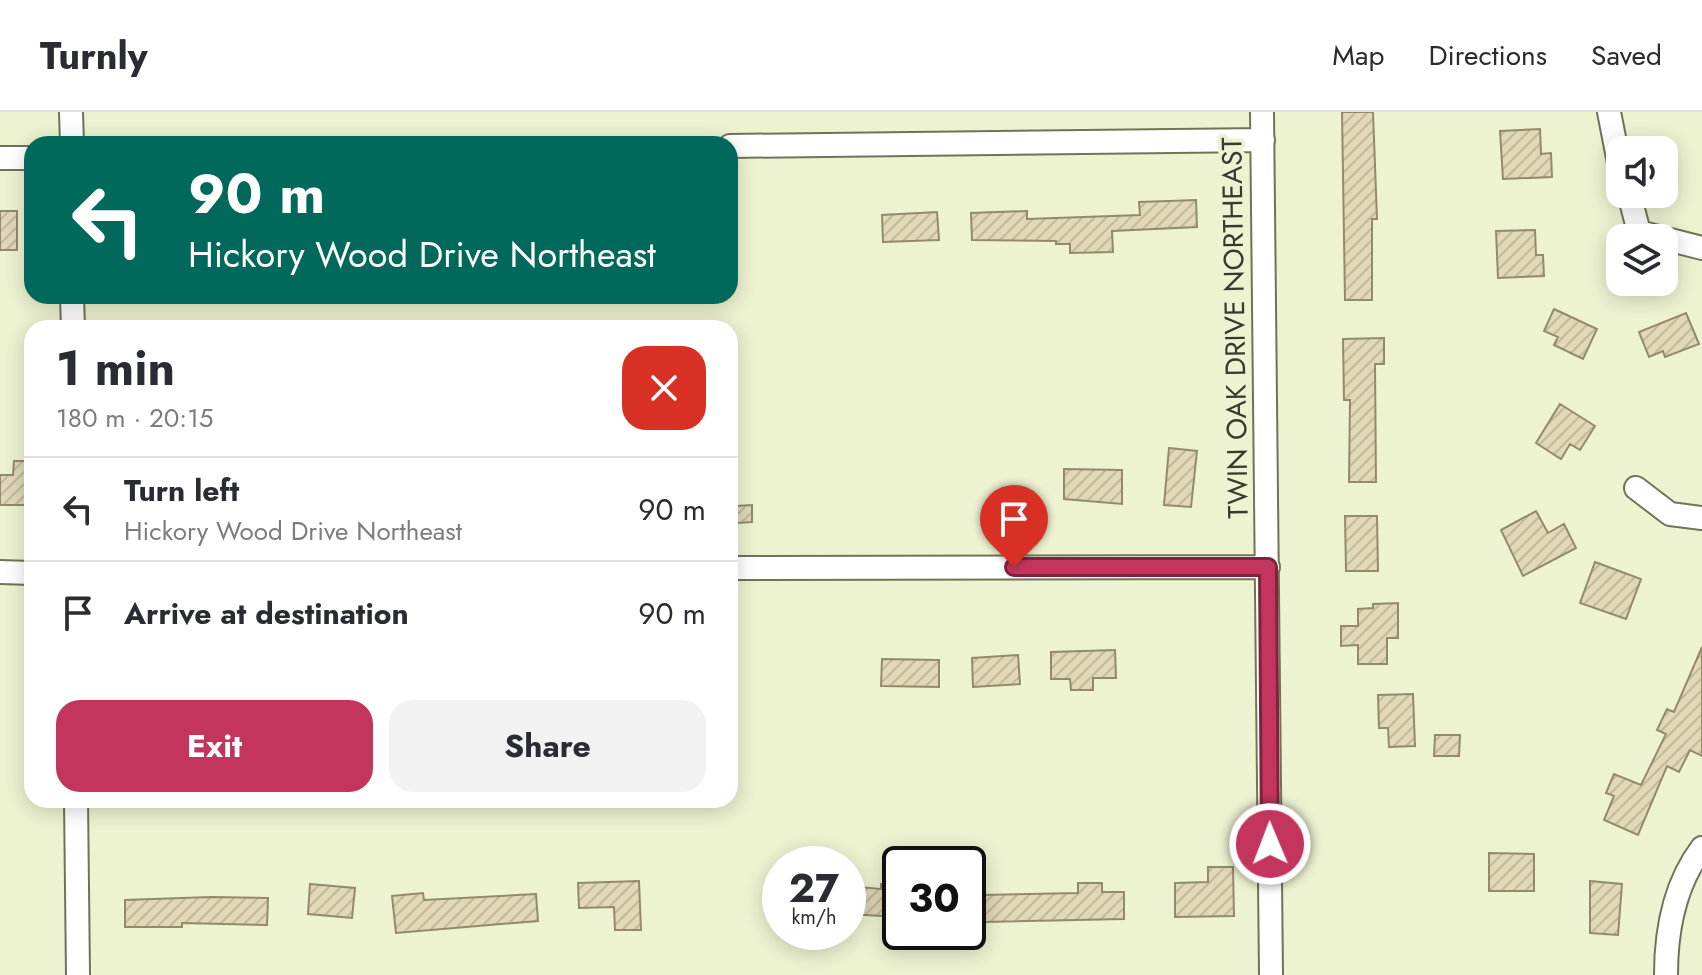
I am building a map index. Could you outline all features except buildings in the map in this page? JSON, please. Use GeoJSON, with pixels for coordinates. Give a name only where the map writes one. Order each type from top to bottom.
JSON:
{"type":"FeatureCollection","features":[{"type":"Feature","properties":{"kind":"street"},"geometry":{"type":"LineString","coordinates":[[71,112],[72,136]]}},
{"type":"Feature","properties":{"kind":"street","name":"TWIN OAK DRIVE NORTHEAST"},"geometry":{"type":"LineString","coordinates":[[1262,112],[1271,975]]}},
{"type":"Feature","properties":{"kind":"street"},"geometry":{"type":"LineString","coordinates":[[1609,112],[1614,136]]}},
{"type":"Feature","properties":{"kind":"street"},"geometry":{"type":"LineString","coordinates":[[738,146],[1263,140]]}},
{"type":"Feature","properties":{"kind":"street"},"geometry":{"type":"LineString","coordinates":[[0,158],[24,158]]}},
{"type":"Feature","properties":{"kind":"street"},"geometry":{"type":"LineString","coordinates":[[1633,208],[1639,232],[1702,248]]}},
{"type":"Feature","properties":{"kind":"street"},"geometry":{"type":"LineString","coordinates":[[1636,488],[1670,514],[1702,518]]}},
{"type":"Feature","properties":{"kind":"street"},"geometry":{"type":"LineString","coordinates":[[738,568],[1268,567]]}},
{"type":"Feature","properties":{"kind":"street"},"geometry":{"type":"LineString","coordinates":[[0,572],[24,573]]}},
{"type":"Feature","properties":{"kind":"street"},"geometry":{"type":"LineString","coordinates":[[76,808],[78,975]]}},
{"type":"Feature","properties":{"kind":"street"},"geometry":{"type":"LineString","coordinates":[[1666,975],[1671,913],[1682,882],[1702,848]]}},
{"type":"Feature","properties":{"kind":"route"},"geometry":{"type":"LineString","coordinates":[[1014,567],[1268,567],[1270,844]]}}]}
